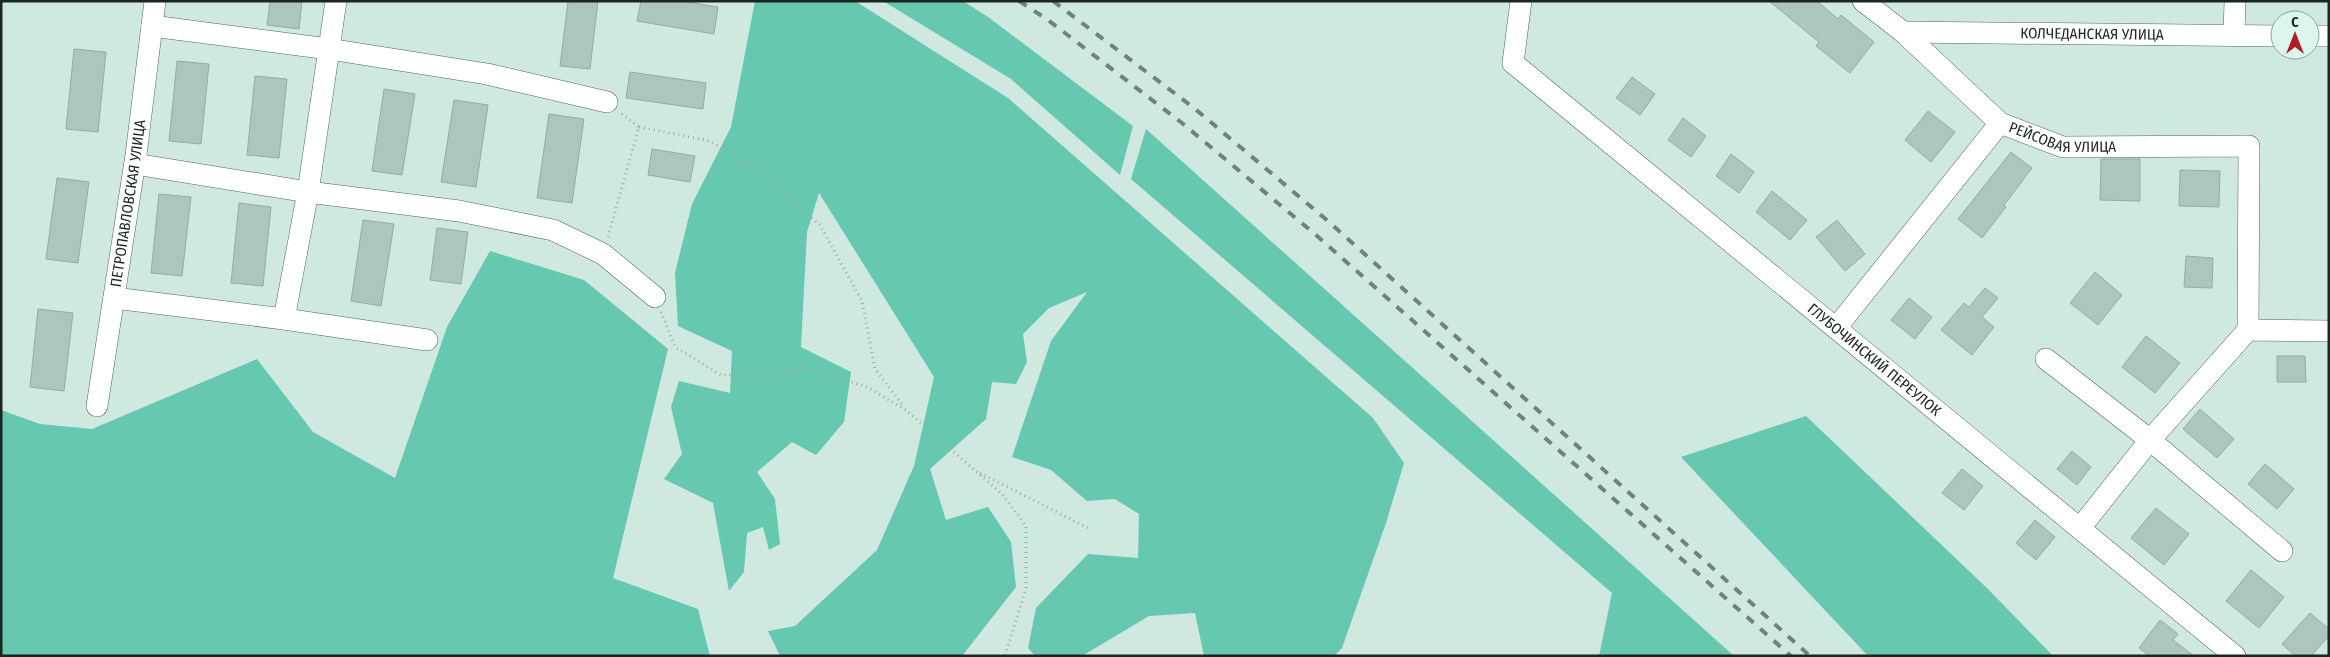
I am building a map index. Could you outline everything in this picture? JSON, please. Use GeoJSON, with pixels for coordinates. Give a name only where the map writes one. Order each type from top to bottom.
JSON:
{"type":"FeatureCollection","features":[{"type":"Feature","properties":{"kind":"street","name":"ПЕТРОПАВЛОВСКАЯ УЛИЦА"},"geometry":{"type":"LineString","coordinates":[[97,406],[135,164],[154,1]]}},
{"type":"Feature","properties":{"kind":"street"},"geometry":{"type":"LineString","coordinates":[[284,319],[308,192],[336,1]]}},
{"type":"Feature","properties":{"kind":"street","name":"ГЛУБОЧИНСКИЙ ПЕРЕУЛОК"},"geometry":{"type":"LineString","coordinates":[[1520,1],[1513,63],[2235,656]]}},
{"type":"Feature","properties":{"kind":"street","name":"РЕЙСОВАЯ УЛИЦА"},"geometry":{"type":"LineString","coordinates":[[1863,1],[1903,32],[2000,123],[2063,147],[2248,146],[2248,330]]}},
{"type":"Feature","properties":{"kind":"street"},"geometry":{"type":"LineString","coordinates":[[2234,35],[2236,1]]}},
{"type":"Feature","properties":{"kind":"street"},"geometry":{"type":"LineString","coordinates":[[152,26],[329,48],[486,74],[607,102]]}},
{"type":"Feature","properties":{"kind":"street","name":"КОЛЧЕДАНСКАЯ УЛИЦА"},"geometry":{"type":"LineString","coordinates":[[1903,32],[2270,36]]}},
{"type":"Feature","properties":{"kind":"street"},"geometry":{"type":"LineString","coordinates":[[1836,328],[2000,123]]}},
{"type":"Feature","properties":{"kind":"street"},"geometry":{"type":"LineString","coordinates":[[135,164],[308,192],[458,211],[553,230],[603,254],[655,297]]}},
{"type":"Feature","properties":{"kind":"street"},"geometry":{"type":"LineString","coordinates":[[114,298],[284,319],[427,340]]}},
{"type":"Feature","properties":{"kind":"street"},"geometry":{"type":"LineString","coordinates":[[2080,528],[2150,440],[2248,330],[2329,331]]}},
{"type":"Feature","properties":{"kind":"street"},"geometry":{"type":"LineString","coordinates":[[2046,358],[2150,440],[2282,551]]}},
{"type":"Feature","properties":{"kind":"path"},"geometry":{"type":"LineString","coordinates":[[607,102],[639,127],[710,141],[746,163],[820,225],[862,301],[875,369],[906,410]]}},
{"type":"Feature","properties":{"kind":"path"},"geometry":{"type":"LineString","coordinates":[[603,254],[639,127]]}},
{"type":"Feature","properties":{"kind":"path"},"geometry":{"type":"LineString","coordinates":[[655,297],[675,347],[721,375],[763,374],[807,368],[868,387],[906,410],[1002,494],[1026,526],[1026,588],[1005,656]]}},
{"type":"Feature","properties":{"kind":"path"},"geometry":{"type":"LineString","coordinates":[[975,470],[1088,528]]}},
{"type":"Feature","properties":{"kind":"green space"},"geometry":{"type":"Polygon","coordinates":[[[755,1],[855,1],[1008,98],[1373,418],[1404,463],[1386,523],[1342,648],[1334,656],[1204,656],[1195,613],[1149,616],[1082,656],[1035,656],[1028,648],[1036,608],[1088,554],[1138,558],[1139,514],[1115,499],[1087,501],[1051,470],[1012,457],[1051,341],[1087,292],[1049,308],[1023,334],[1027,362],[1016,384],[992,382],[986,419],[930,469],[946,520],[988,507],[1011,542],[1016,587],[962,656],[780,656],[768,631],[795,626],[877,550],[914,466],[934,377],[819,193],[807,232],[801,347],[851,372],[844,422],[816,455],[792,442],[757,472],[775,499],[780,544],[769,550],[763,527],[747,533],[744,572],[729,591],[713,503],[664,479],[682,454],[671,407],[679,381],[730,393],[732,351],[678,326],[675,273],[692,204],[731,127],[755,1]]]}},
{"type":"Feature","properties":{"kind":"green space"},"geometry":{"type":"Polygon","coordinates":[[[883,1],[963,1],[988,17],[1133,126],[1120,175],[1011,79],[883,1]]]}},
{"type":"Feature","properties":{"kind":"green space"},"geometry":{"type":"Polygon","coordinates":[[[1146,129],[1734,656],[1599,656],[1612,593],[1131,179],[1146,129]]]}},
{"type":"Feature","properties":{"kind":"green space"},"geometry":{"type":"Polygon","coordinates":[[[490,251],[584,280],[668,349],[613,578],[698,609],[710,656],[1,656],[1,410],[40,424],[92,429],[257,359],[313,432],[395,478],[447,327],[490,251]]]}},
{"type":"Feature","properties":{"kind":"green space"},"geometry":{"type":"Polygon","coordinates":[[[1806,416],[1989,590],[2053,656],[1868,656],[1681,457],[1806,416]]]}},
{"type":"Feature","properties":{"kind":"building"},"geometry":{"type":"Polygon","coordinates":[[[270,1],[302,1],[299,29],[267,25],[270,1]]]}},
{"type":"Feature","properties":{"kind":"building"},"geometry":{"type":"Polygon","coordinates":[[[568,1],[598,1],[590,69],[560,66],[568,1]]]}},
{"type":"Feature","properties":{"kind":"building"},"geometry":{"type":"Polygon","coordinates":[[[641,1],[681,1],[718,7],[714,34],[637,21],[641,1]]]}},
{"type":"Feature","properties":{"kind":"building"},"geometry":{"type":"Polygon","coordinates":[[[1769,1],[1817,1],[1838,19],[1841,15],[1874,42],[1850,73],[1816,46],[1819,42],[1769,1]]]}},
{"type":"Feature","properties":{"kind":"building"},"geometry":{"type":"Polygon","coordinates":[[[74,49],[106,52],[98,132],[66,129],[74,49]]]}},
{"type":"Feature","properties":{"kind":"building"},"geometry":{"type":"Polygon","coordinates":[[[177,61],[209,64],[201,144],[169,141],[177,61]]]}},
{"type":"Feature","properties":{"kind":"building"},"geometry":{"type":"Polygon","coordinates":[[[630,72],[706,83],[703,109],[626,98],[630,72]]]}},
{"type":"Feature","properties":{"kind":"building"},"geometry":{"type":"Polygon","coordinates":[[[255,76],[287,79],[279,158],[247,155],[255,76]]]}},
{"type":"Feature","properties":{"kind":"building"},"geometry":{"type":"Polygon","coordinates":[[[1632,77],[1655,94],[1640,115],[1616,98],[1632,77]]]}},
{"type":"Feature","properties":{"kind":"building"},"geometry":{"type":"Polygon","coordinates":[[[384,89],[415,94],[402,175],[372,171],[384,89]]]}},
{"type":"Feature","properties":{"kind":"building"},"geometry":{"type":"Polygon","coordinates":[[[454,100],[488,105],[476,187],[441,182],[454,100]]]}},
{"type":"Feature","properties":{"kind":"building"},"geometry":{"type":"Polygon","coordinates":[[[1928,111],[1955,132],[1931,162],[1905,140],[1928,111]]]}},
{"type":"Feature","properties":{"kind":"building"},"geometry":{"type":"Polygon","coordinates":[[[549,114],[584,119],[572,203],[537,198],[549,114]]]}},
{"type":"Feature","properties":{"kind":"building"},"geometry":{"type":"Polygon","coordinates":[[[1683,118],[1706,136],[1691,157],[1668,140],[1683,118]]]}},
{"type":"Feature","properties":{"kind":"building"},"geometry":{"type":"Polygon","coordinates":[[[652,149],[695,156],[690,182],[648,175],[652,149]]]}},
{"type":"Feature","properties":{"kind":"building"},"geometry":{"type":"Polygon","coordinates":[[[2011,152],[2032,168],[2004,205],[2006,207],[1982,238],[1958,219],[2011,152]]]}},
{"type":"Feature","properties":{"kind":"building"},"geometry":{"type":"Polygon","coordinates":[[[1731,154],[1754,172],[1739,193],[1716,176],[1731,154]]]}},
{"type":"Feature","properties":{"kind":"building"},"geometry":{"type":"Polygon","coordinates":[[[2101,159],[2140,159],[2140,201],[2100,200],[2101,159]]]}},
{"type":"Feature","properties":{"kind":"building"},"geometry":{"type":"Polygon","coordinates":[[[2180,170],[2220,171],[2219,207],[2179,206],[2180,170]]]}},
{"type":"Feature","properties":{"kind":"building"},"geometry":{"type":"Polygon","coordinates":[[[57,178],[89,182],[78,263],[46,259],[57,178]]]}},
{"type":"Feature","properties":{"kind":"building"},"geometry":{"type":"Polygon","coordinates":[[[1772,191],[1807,220],[1790,240],[1756,212],[1772,191]]]}},
{"type":"Feature","properties":{"kind":"building"},"geometry":{"type":"Polygon","coordinates":[[[159,194],[191,197],[182,276],[151,273],[159,194]]]}},
{"type":"Feature","properties":{"kind":"building"},"geometry":{"type":"Polygon","coordinates":[[[239,203],[271,207],[263,286],[231,283],[239,203]]]}},
{"type":"Feature","properties":{"kind":"building"},"geometry":{"type":"Polygon","coordinates":[[[363,220],[394,224],[381,306],[351,301],[363,220]]]}},
{"type":"Feature","properties":{"kind":"building"},"geometry":{"type":"Polygon","coordinates":[[[1837,220],[1865,254],[1845,271],[1816,237],[1837,220]]]}},
{"type":"Feature","properties":{"kind":"building"},"geometry":{"type":"Polygon","coordinates":[[[437,228],[468,232],[461,284],[430,280],[437,228]]]}},
{"type":"Feature","properties":{"kind":"building"},"geometry":{"type":"Polygon","coordinates":[[[2186,256],[2213,258],[2212,288],[2184,287],[2186,256]]]}},
{"type":"Feature","properties":{"kind":"building"},"geometry":{"type":"Polygon","coordinates":[[[2095,272],[2122,295],[2098,325],[2070,303],[2095,272]]]}},
{"type":"Feature","properties":{"kind":"building"},"geometry":{"type":"Polygon","coordinates":[[[1985,288],[1998,298],[1982,317],[1994,327],[1972,355],[1941,330],[1964,303],[1969,307],[1985,288]]]}},
{"type":"Feature","properties":{"kind":"building"},"geometry":{"type":"Polygon","coordinates":[[[1909,298],[1932,317],[1915,339],[1891,320],[1909,298]]]}},
{"type":"Feature","properties":{"kind":"building"},"geometry":{"type":"Polygon","coordinates":[[[38,309],[73,313],[64,391],[30,387],[38,309]]]}},
{"type":"Feature","properties":{"kind":"building"},"geometry":{"type":"Polygon","coordinates":[[[2146,336],[2180,363],[2155,393],[2122,367],[2146,336]]]}},
{"type":"Feature","properties":{"kind":"building"},"geometry":{"type":"Polygon","coordinates":[[[2277,356],[2305,356],[2306,382],[2277,382],[2277,356]]]}},
{"type":"Feature","properties":{"kind":"building"},"geometry":{"type":"Polygon","coordinates":[[[2200,409],[2234,439],[2217,458],[2183,429],[2200,409]]]}},
{"type":"Feature","properties":{"kind":"building"},"geometry":{"type":"Polygon","coordinates":[[[2072,451],[2091,467],[2077,485],[2057,469],[2072,451]]]}},
{"type":"Feature","properties":{"kind":"building"},"geometry":{"type":"Polygon","coordinates":[[[2265,464],[2294,489],[2277,509],[2248,484],[2265,464]]]}},
{"type":"Feature","properties":{"kind":"building"},"geometry":{"type":"Polygon","coordinates":[[[1962,469],[1983,486],[1964,510],[1942,493],[1962,469]]]}},
{"type":"Feature","properties":{"kind":"building"},"geometry":{"type":"Polygon","coordinates":[[[2156,508],[2189,534],[2164,565],[2131,538],[2156,508]]]}},
{"type":"Feature","properties":{"kind":"building"},"geometry":{"type":"Polygon","coordinates":[[[2035,520],[2055,537],[2036,560],[2016,543],[2035,520]]]}},
{"type":"Feature","properties":{"kind":"building"},"geometry":{"type":"Polygon","coordinates":[[[2251,570],[2284,597],[2259,628],[2226,601],[2251,570]]]}},
{"type":"Feature","properties":{"kind":"building"},"geometry":{"type":"Polygon","coordinates":[[[2310,613],[2329,629],[2329,636],[2311,656],[2295,656],[2282,644],[2310,613]]]}},
{"type":"Feature","properties":{"kind":"building"},"geometry":{"type":"Polygon","coordinates":[[[2160,620],[2178,634],[2173,640],[2194,656],[2149,656],[2139,648],[2160,620]]]}},
{"type":"Feature","properties":{"kind":"railway"},"geometry":{"type":"LineString","coordinates":[[1019,1],[1048,20],[1182,123],[1316,235],[1791,656]]}},
{"type":"Feature","properties":{"kind":"railway"},"geometry":{"type":"LineString","coordinates":[[1053,1],[1194,108],[1328,221],[1810,656]]}}]}
